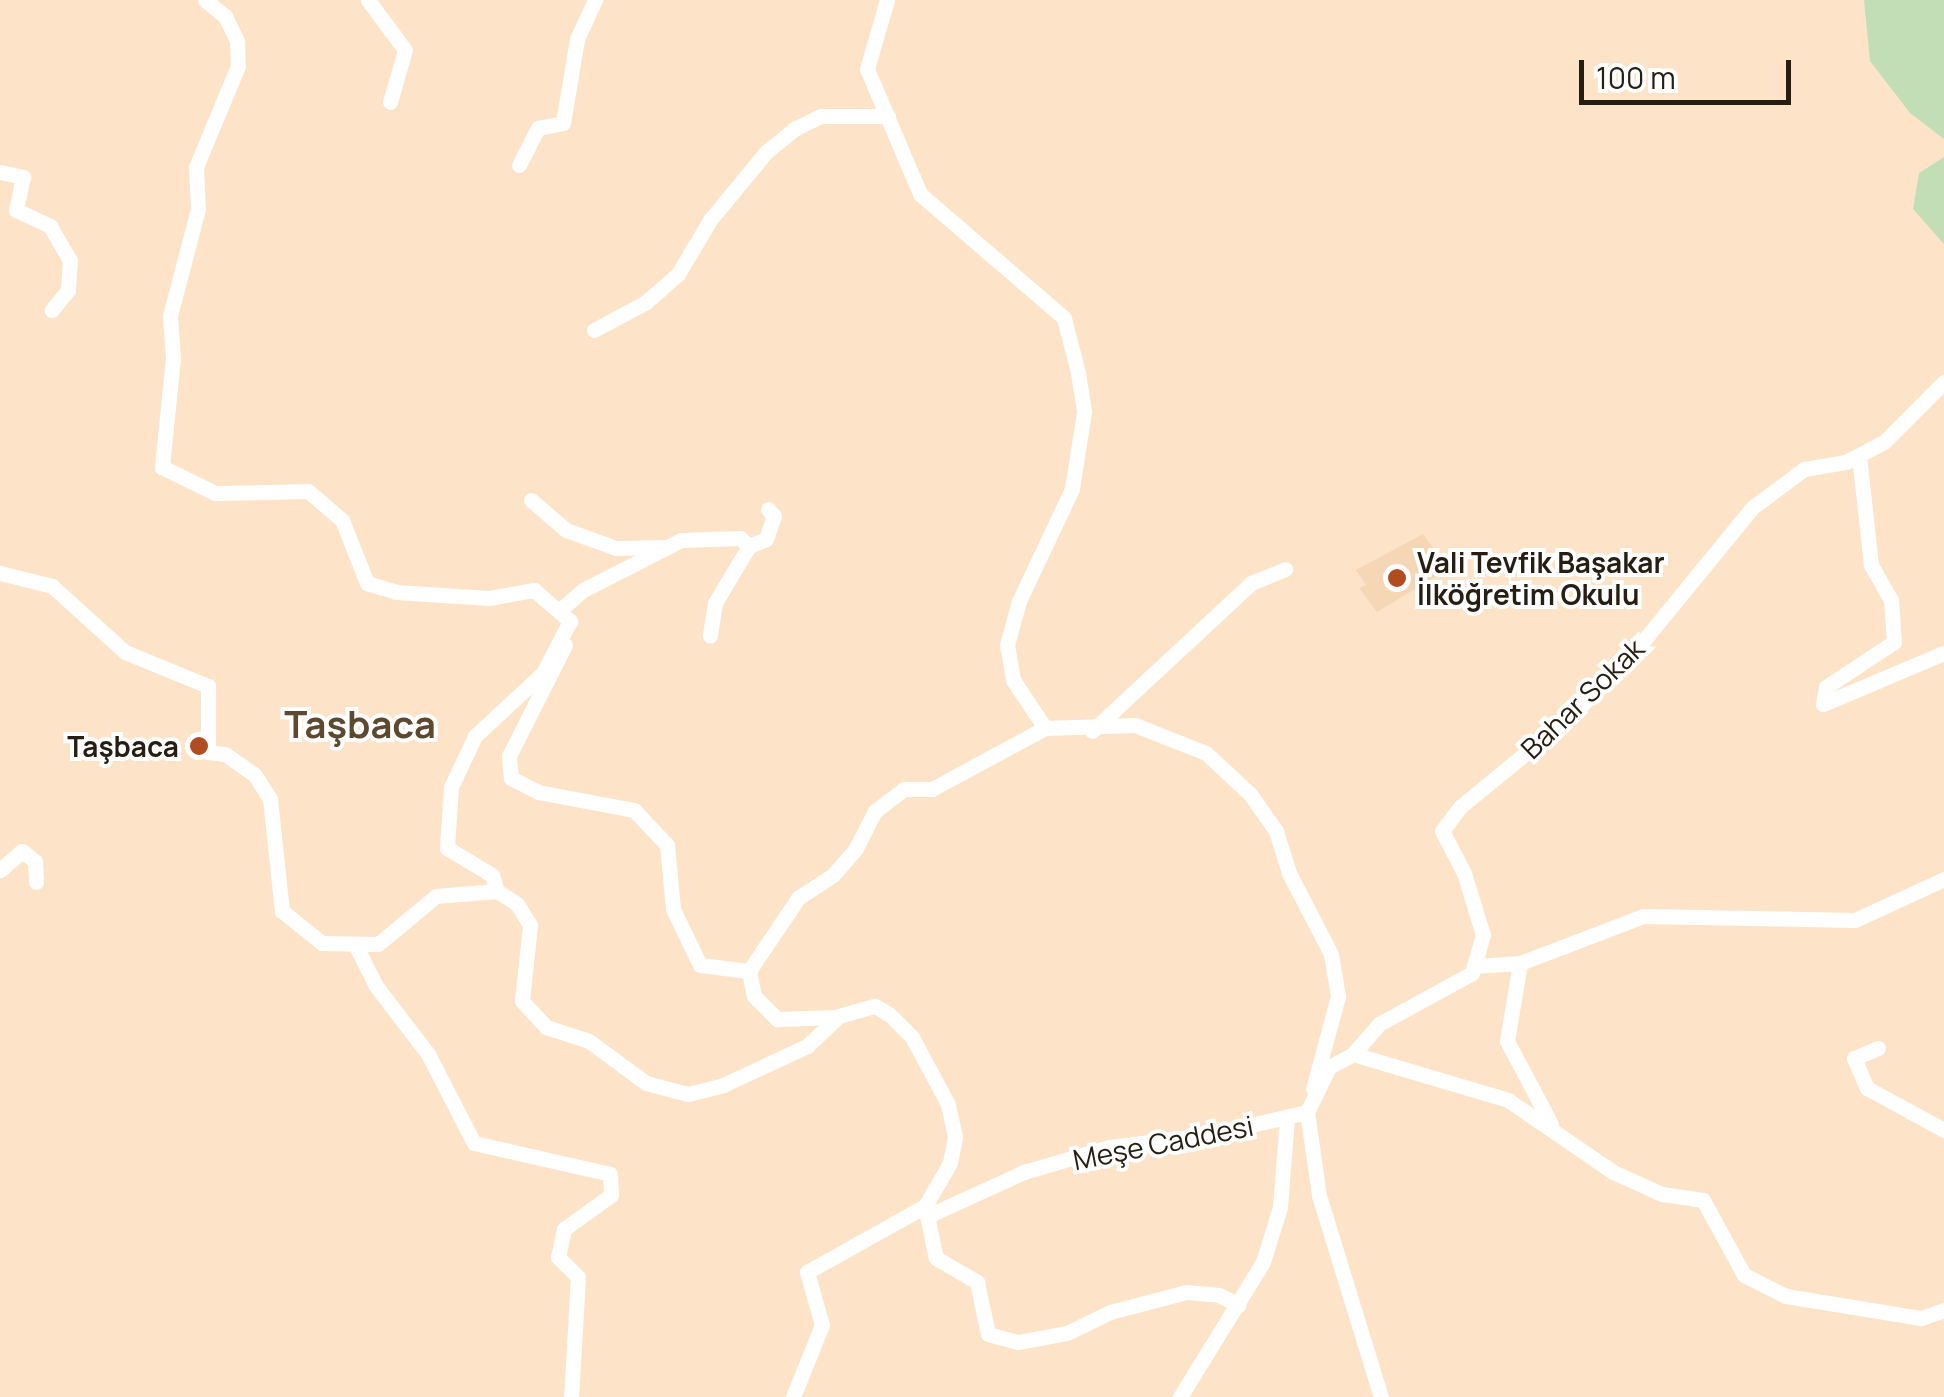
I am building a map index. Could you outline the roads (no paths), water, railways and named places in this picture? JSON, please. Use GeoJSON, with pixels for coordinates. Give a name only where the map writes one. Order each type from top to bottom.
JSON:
{"type":"FeatureCollection","features":[{"type":"Feature","properties":{"kind":"street"},"geometry":{"type":"LineString","coordinates":[[206,0],[231,28],[238,66],[196,167],[198,208],[170,316],[162,467],[215,494],[308,491],[342,520],[367,583],[396,592],[489,598],[534,590],[565,615]]}},
{"type":"Feature","properties":{"kind":"street"},"geometry":{"type":"LineString","coordinates":[[368,0],[405,50],[390,102]]}},
{"type":"Feature","properties":{"kind":"street"},"geometry":{"type":"LineString","coordinates":[[519,166],[538,128],[563,122],[577,39],[595,0]]}},
{"type":"Feature","properties":{"kind":"street"},"geometry":{"type":"LineString","coordinates":[[887,0],[868,69],[920,194],[1064,318],[1078,372],[1084,412],[1072,489],[1018,601],[1007,645],[1013,680],[1045,728]]}},
{"type":"Feature","properties":{"kind":"street"},"geometry":{"type":"LineString","coordinates":[[594,330],[646,302],[678,274],[710,220],[766,152],[794,130],[820,116],[888,116]]}},
{"type":"Feature","properties":{"kind":"street"},"geometry":{"type":"LineString","coordinates":[[0,172],[23,177],[16,210],[50,226],[70,260],[68,290],[52,310]]}},
{"type":"Feature","properties":{"kind":"street","name":"Bahar Sokak"},"geometry":{"type":"LineString","coordinates":[[1474,966],[1483,935],[1464,873],[1442,830],[1572,715],[1635,651],[1753,507],[1804,469],[1859,456],[1884,442],[1944,382]]}},
{"type":"Feature","properties":{"kind":"street"},"geometry":{"type":"LineString","coordinates":[[1859,456],[1871,565],[1891,600],[1894,642],[1826,687],[1822,704],[1944,653]]}},
{"type":"Feature","properties":{"kind":"street"},"geometry":{"type":"LineString","coordinates":[[531,500],[566,530],[616,548],[668,546]]}},
{"type":"Feature","properties":{"kind":"street"},"geometry":{"type":"LineString","coordinates":[[710,636],[715,603],[748,546],[766,539],[774,516],[768,509]]}},
{"type":"Feature","properties":{"kind":"street"},"geometry":{"type":"LineString","coordinates":[[497,892],[492,875],[447,848],[451,787],[475,736],[543,672],[565,615],[582,590],[681,540],[740,538],[748,546]]}},
{"type":"Feature","properties":{"kind":"street"},"geometry":{"type":"LineString","coordinates":[[1092,731],[1251,583],[1286,569]]}},
{"type":"Feature","properties":{"kind":"street"},"geometry":{"type":"LineString","coordinates":[[0,574],[52,586],[125,652],[155,670],[208,686],[208,752],[225,754],[254,774],[270,799],[282,911],[322,943],[357,948],[378,944],[436,896],[497,892],[517,904],[530,925],[522,1002],[546,1027],[589,1041],[646,1082],[688,1094],[723,1085],[807,1046],[840,1016]]}},
{"type":"Feature","properties":{"kind":"street"},"geometry":{"type":"LineString","coordinates":[[565,615],[558,668],[509,756],[511,778],[538,792],[612,801],[634,810],[667,845],[673,908],[700,965],[749,971]]}},
{"type":"Feature","properties":{"kind":"street"},"geometry":{"type":"LineString","coordinates":[[793,1397],[822,1325],[807,1272],[925,1206],[950,1163],[954,1137],[948,1104],[912,1037],[890,1015],[875,1006],[840,1016],[776,1020],[754,996],[749,971],[798,898],[833,876],[855,850],[875,811],[904,788],[932,789],[1045,728],[1092,731],[1136,726],[1206,753],[1250,794],[1276,831],[1330,954],[1338,996],[1307,1112],[1319,1195],[1380,1397]]}},
{"type":"Feature","properties":{"kind":"street"},"geometry":{"type":"LineString","coordinates":[[0,870],[22,851],[34,861],[36,882]]}},
{"type":"Feature","properties":{"kind":"street"},"geometry":{"type":"LineString","coordinates":[[1313,1089],[1329,1068],[1353,1054],[1380,1024],[1422,1004],[1474,966],[1520,963],[1643,916],[1855,920],[1944,879]]}},
{"type":"Feature","properties":{"kind":"street"},"geometry":{"type":"LineString","coordinates":[[357,948],[376,986],[428,1054],[474,1143],[610,1174],[611,1195],[564,1229],[558,1257],[578,1277],[571,1397]]}},
{"type":"Feature","properties":{"kind":"street"},"geometry":{"type":"LineString","coordinates":[[1520,963],[1507,1041],[1553,1128]]}},
{"type":"Feature","properties":{"kind":"street"},"geometry":{"type":"LineString","coordinates":[[1878,1048],[1854,1058],[1867,1088],[1944,1130]]}},
{"type":"Feature","properties":{"kind":"street"},"geometry":{"type":"LineString","coordinates":[[1353,1054],[1508,1100],[1612,1172],[1662,1194],[1703,1200],[1744,1274],[1786,1296],[1921,1318],[1944,1310]]}},
{"type":"Feature","properties":{"kind":"street","name":"Meşe Caddesi"},"geometry":{"type":"LineString","coordinates":[[925,1206],[934,1213],[1024,1172],[1109,1147],[1286,1119],[1307,1112]]}},
{"type":"Feature","properties":{"kind":"street"},"geometry":{"type":"LineString","coordinates":[[1180,1397],[1264,1262],[1280,1207],[1286,1119]]}},
{"type":"Feature","properties":{"kind":"street"},"geometry":{"type":"LineString","coordinates":[[925,1206],[936,1258],[977,1282],[988,1334],[1018,1342],[1067,1334],[1110,1312],[1186,1292],[1219,1295],[1238,1305]]}},
{"type":"Feature","properties":{"kind":"place","name":"Vali Tevfik Başakar İlköğretim Okulu"},"geometry":{"type":"Point","coordinates":[1397,578]}},
{"type":"Feature","properties":{"kind":"place","name":"Taşbaca"},"geometry":{"type":"Point","coordinates":[199,746]}},
{"type":"Feature","properties":{"kind":"district","name":"Taşbaca"},"geometry":{"type":"Point","coordinates":[360,724]}}]}
